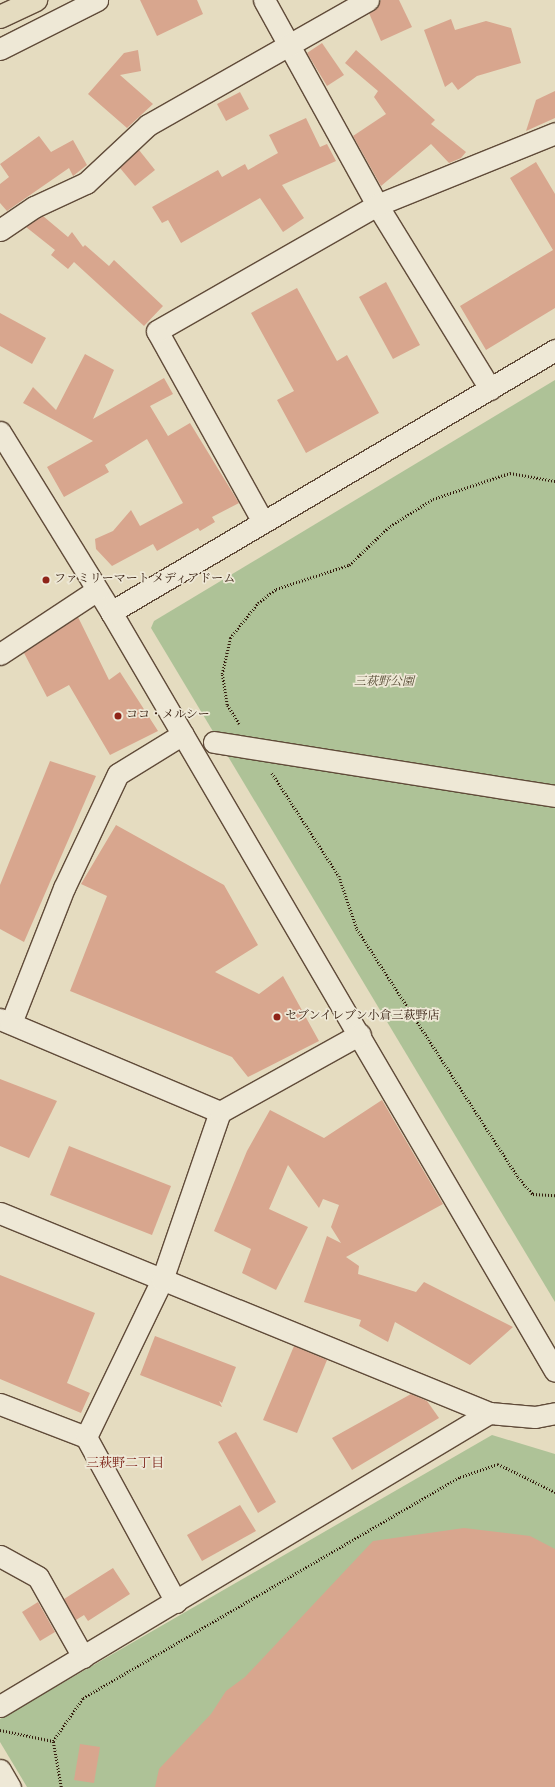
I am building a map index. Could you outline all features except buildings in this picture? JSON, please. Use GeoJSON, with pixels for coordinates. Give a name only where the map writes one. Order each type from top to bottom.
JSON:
{"type":"FeatureCollection","features":[{"type":"Feature","properties":{"kind":"highway"},"geometry":{"type":"LineString","coordinates":[[0,17],[36,0]]}},
{"type":"Feature","properties":{"kind":"street"},"geometry":{"type":"LineString","coordinates":[[0,49],[97,0]]}},
{"type":"Feature","properties":{"kind":"street"},"geometry":{"type":"LineString","coordinates":[[264,0],[377,205],[490,389]]}},
{"type":"Feature","properties":{"kind":"street"},"geometry":{"type":"LineString","coordinates":[[0,230],[34,207],[86,183],[148,125],[290,46],[368,0]]}},
{"type":"Feature","properties":{"kind":"street"},"geometry":{"type":"LineString","coordinates":[[263,522],[157,331],[377,205],[555,133]]}},
{"type":"Feature","properties":{"kind":"street"},"geometry":{"type":"LineString","coordinates":[[111,612],[555,350]]}},
{"type":"Feature","properties":{"kind":"street"},"geometry":{"type":"LineString","coordinates":[[0,432],[111,612],[360,1034],[555,1371]]}},
{"type":"Feature","properties":{"kind":"street"},"geometry":{"type":"LineString","coordinates":[[0,654],[97,590]]}},
{"type":"Feature","properties":{"kind":"street"},"geometry":{"type":"LineString","coordinates":[[183,734],[118,774],[64,888],[5,1021],[220,1112]]}},
{"type":"Feature","properties":{"kind":"street"},"geometry":{"type":"LineString","coordinates":[[214,742],[555,796]]}},
{"type":"Feature","properties":{"kind":"street"},"geometry":{"type":"LineString","coordinates":[[86,1437],[162,1280],[220,1112],[360,1034]]}},
{"type":"Feature","properties":{"kind":"street"},"geometry":{"type":"LineString","coordinates":[[0,1213],[488,1413],[535,1418],[555,1413]]}},
{"type":"Feature","properties":{"kind":"street"},"geometry":{"type":"LineString","coordinates":[[0,1404],[86,1437],[176,1602]]}},
{"type":"Feature","properties":{"kind":"street"},"geometry":{"type":"LineString","coordinates":[[0,1706],[176,1602],[488,1413]]}},
{"type":"Feature","properties":{"kind":"street"},"geometry":{"type":"LineString","coordinates":[[0,1556],[38,1577],[82,1657]]}},
{"type":"Feature","properties":{"kind":"street"},"geometry":{"type":"LineString","coordinates":[[0,1770],[10,1787]]}},
{"type":"Feature","properties":{"kind":"path"},"geometry":{"type":"LineString","coordinates":[[61,1787],[53,1741],[83,1698],[460,1477],[498,1464],[555,1492]]}},
{"type":"Feature","properties":{"kind":"path"},"geometry":{"type":"LineString","coordinates":[[0,1730],[53,1741]]}},
{"type":"Feature","properties":{"kind":"green space","name":"三萩野公園"},"geometry":{"type":"Polygon","coordinates":[[[555,380],[555,1302],[151,628],[154,621],[555,380]]]}},
{"type":"Feature","properties":{"kind":"green space"},"geometry":{"type":"Polygon","coordinates":[[[492,1435],[555,1454],[555,1787],[27,1787],[0,1742],[0,1719],[492,1435]]]}},
{"type":"Feature","properties":{"kind":"place","name":"ファミリーマート メディアドーム"},"geometry":{"type":"Point","coordinates":[46,580]}},
{"type":"Feature","properties":{"kind":"place","name":"ココ・メルシー"},"geometry":{"type":"Point","coordinates":[118,716]}},
{"type":"Feature","properties":{"kind":"place","name":"セブンイレブン小倉三萩野店"},"geometry":{"type":"Point","coordinates":[277,1017]}},
{"type":"Feature","properties":{"kind":"district","name":"三萩野二丁目"},"geometry":{"type":"Point","coordinates":[125,1464]}}]}
